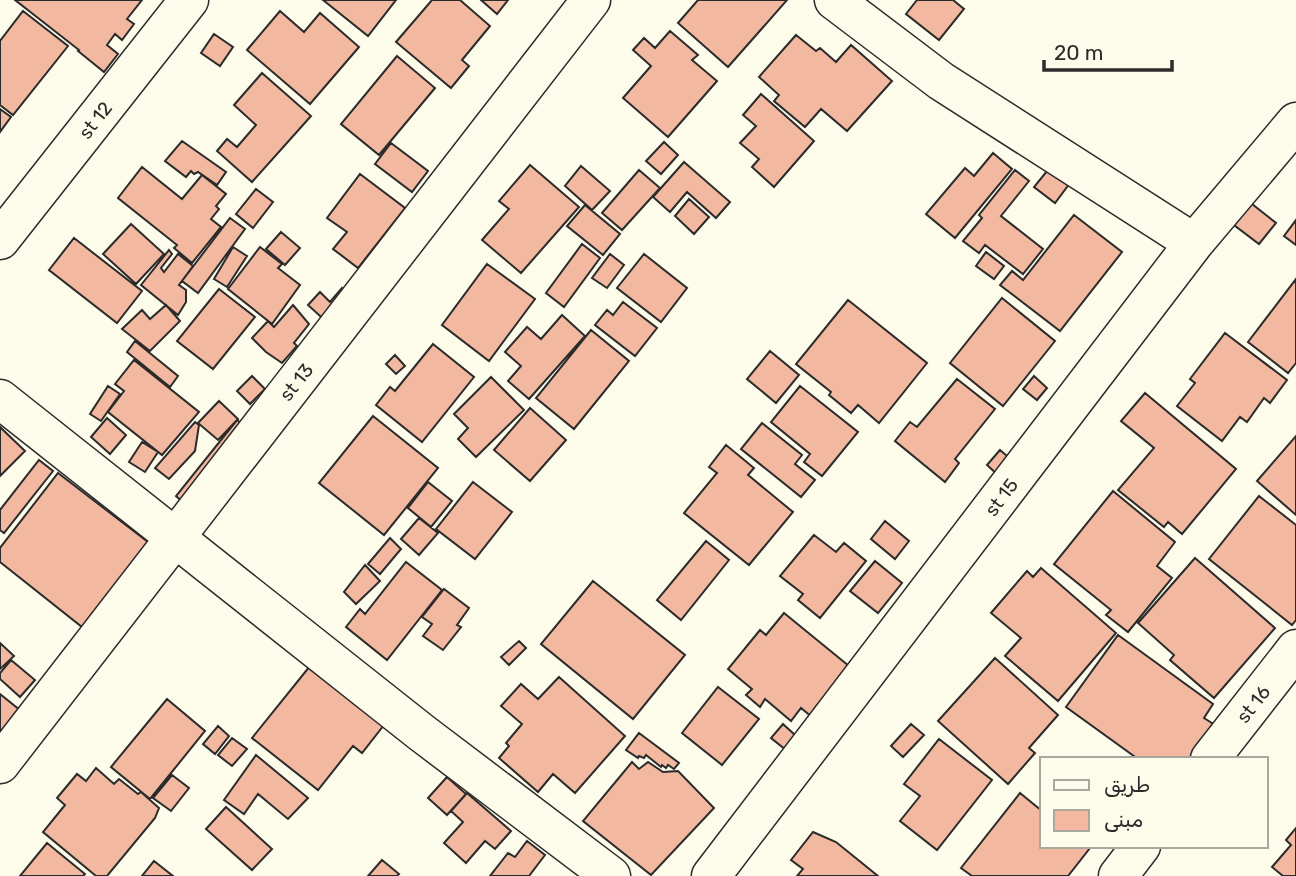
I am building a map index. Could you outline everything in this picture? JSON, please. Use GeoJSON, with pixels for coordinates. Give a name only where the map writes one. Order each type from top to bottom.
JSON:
{"type":"FeatureCollection","features":[{"type":"Feature","properties":{"kind":"street","name":"st 12"},"geometry":{"type":"LineString","coordinates":[[0,240],[190,0]]}},
{"type":"Feature","properties":{"kind":"street","name":"st 13"},"geometry":{"type":"LineString","coordinates":[[0,764],[591,0]]}},
{"type":"Feature","properties":{"kind":"street"},"geometry":{"type":"LineString","coordinates":[[834,0],[941,81],[1194,243]]}},
{"type":"Feature","properties":{"kind":"street","name":"st 15"},"geometry":{"type":"LineString","coordinates":[[711,876],[1194,243],[1296,122]]}},
{"type":"Feature","properties":{"kind":"street"},"geometry":{"type":"LineString","coordinates":[[0,399],[422,733],[611,876]]}},
{"type":"Feature","properties":{"kind":"street","name":"st 16"},"geometry":{"type":"LineString","coordinates":[[1212,757],[1296,649]]}},
{"type":"Feature","properties":{"kind":"street"},"geometry":{"type":"LineString","coordinates":[[1118,876],[1139,848]]}},
{"type":"Feature","properties":{"kind":"building"},"geometry":{"type":"Polygon","coordinates":[[[15,0],[142,0],[127,19],[134,24],[122,40],[115,34],[107,45],[118,54],[104,72],[15,0]]]}},
{"type":"Feature","properties":{"kind":"building"},"geometry":{"type":"Polygon","coordinates":[[[323,0],[396,0],[368,36],[323,0]]]}},
{"type":"Feature","properties":{"kind":"building"},"geometry":{"type":"Polygon","coordinates":[[[432,0],[460,0],[490,26],[462,60],[469,66],[451,88],[396,42],[432,0]]]}},
{"type":"Feature","properties":{"kind":"building"},"geometry":{"type":"Polygon","coordinates":[[[481,0],[508,0],[497,14],[481,0]]]}},
{"type":"Feature","properties":{"kind":"building"},"geometry":{"type":"Polygon","coordinates":[[[698,0],[787,0],[728,67],[678,23],[698,0]]]}},
{"type":"Feature","properties":{"kind":"building"},"geometry":{"type":"Polygon","coordinates":[[[917,0],[953,0],[964,9],[939,40],[906,14],[917,0]]]}},
{"type":"Feature","properties":{"kind":"building"},"geometry":{"type":"Polygon","coordinates":[[[23,11],[68,46],[13,115],[0,105],[0,41],[23,11]]]}},
{"type":"Feature","properties":{"kind":"building"},"geometry":{"type":"Polygon","coordinates":[[[280,11],[304,32],[320,13],[359,47],[310,104],[247,50],[280,11]]]}},
{"type":"Feature","properties":{"kind":"building"},"geometry":{"type":"Polygon","coordinates":[[[670,31],[698,55],[692,60],[717,81],[668,137],[623,98],[651,66],[633,50],[644,38],[655,48],[670,31]]]}},
{"type":"Feature","properties":{"kind":"building"},"geometry":{"type":"Polygon","coordinates":[[[214,34],[233,47],[220,66],[201,53],[214,34]]]}},
{"type":"Feature","properties":{"kind":"building"},"geometry":{"type":"Polygon","coordinates":[[[796,35],[816,51],[820,48],[836,62],[851,45],[892,81],[847,131],[821,109],[805,127],[774,101],[779,95],[759,77],[796,35]]]}},
{"type":"Feature","properties":{"kind":"building"},"geometry":{"type":"Polygon","coordinates":[[[397,56],[435,88],[379,155],[341,124],[397,56]]]}},
{"type":"Feature","properties":{"kind":"building"},"geometry":{"type":"Polygon","coordinates":[[[262,73],[311,116],[252,182],[217,151],[227,139],[237,147],[256,125],[234,105],[262,73]]]}},
{"type":"Feature","properties":{"kind":"building"},"geometry":{"type":"Polygon","coordinates":[[[761,94],[814,141],[774,187],[752,167],[759,159],[740,143],[756,126],[743,115],[761,94]]]}},
{"type":"Feature","properties":{"kind":"building"},"geometry":{"type":"Polygon","coordinates":[[[0,109],[11,117],[0,132],[0,109]]]}},
{"type":"Feature","properties":{"kind":"building"},"geometry":{"type":"Polygon","coordinates":[[[182,141],[226,172],[217,185],[198,172],[194,174],[191,171],[186,177],[165,161],[182,141]]]}},
{"type":"Feature","properties":{"kind":"building"},"geometry":{"type":"Polygon","coordinates":[[[664,142],[678,155],[661,174],[646,161],[664,142]]]}},
{"type":"Feature","properties":{"kind":"building"},"geometry":{"type":"Polygon","coordinates":[[[391,143],[428,171],[412,192],[375,164],[391,143]]]}},
{"type":"Feature","properties":{"kind":"building"},"geometry":{"type":"Polygon","coordinates":[[[993,153],[1012,169],[955,238],[926,214],[965,168],[974,176],[993,153]]]}},
{"type":"Feature","properties":{"kind":"building"},"geometry":{"type":"Polygon","coordinates":[[[1056,160],[1076,175],[1055,203],[1034,187],[1056,160]]]}},
{"type":"Feature","properties":{"kind":"building"},"geometry":{"type":"Polygon","coordinates":[[[684,162],[730,202],[716,218],[687,192],[670,212],[653,197],[684,162]]]}},
{"type":"Feature","properties":{"kind":"building"},"geometry":{"type":"Polygon","coordinates":[[[530,165],[579,207],[521,273],[482,240],[509,209],[499,201],[530,165]]]}},
{"type":"Feature","properties":{"kind":"building"},"geometry":{"type":"Polygon","coordinates":[[[581,166],[610,191],[592,210],[565,186],[581,166]]]}},
{"type":"Feature","properties":{"kind":"building"},"geometry":{"type":"Polygon","coordinates":[[[142,167],[182,199],[202,175],[226,194],[216,206],[219,209],[211,219],[221,227],[192,263],[174,248],[177,245],[118,198],[142,167]]]}},
{"type":"Feature","properties":{"kind":"building"},"geometry":{"type":"Polygon","coordinates":[[[639,170],[660,188],[622,230],[602,213],[639,170]]]}},
{"type":"Feature","properties":{"kind":"building"},"geometry":{"type":"Polygon","coordinates":[[[1015,170],[1029,181],[1001,216],[1043,249],[1023,274],[985,245],[979,253],[963,241],[982,218],[979,215],[1015,170]]]}},
{"type":"Feature","properties":{"kind":"building"},"geometry":{"type":"Polygon","coordinates":[[[360,174],[405,208],[358,268],[333,249],[347,232],[327,218],[360,174]]]}},
{"type":"Feature","properties":{"kind":"building"},"geometry":{"type":"Polygon","coordinates":[[[256,189],[273,202],[253,228],[236,214],[256,189]]]}},
{"type":"Feature","properties":{"kind":"building"},"geometry":{"type":"Polygon","coordinates":[[[689,199],[709,217],[694,234],[675,216],[689,199]]]}},
{"type":"Feature","properties":{"kind":"building"},"geometry":{"type":"Polygon","coordinates":[[[1247,200],[1276,223],[1259,244],[1230,222],[1247,200]]]}},
{"type":"Feature","properties":{"kind":"building"},"geometry":{"type":"Polygon","coordinates":[[[585,205],[620,234],[603,255],[567,226],[585,205]]]}},
{"type":"Feature","properties":{"kind":"building"},"geometry":{"type":"Polygon","coordinates":[[[1074,215],[1122,252],[1060,331],[1000,285],[1012,271],[1023,280],[1074,215]]]}},
{"type":"Feature","properties":{"kind":"building"},"geometry":{"type":"Polygon","coordinates":[[[230,218],[245,229],[198,293],[182,281],[230,218]]]}},
{"type":"Feature","properties":{"kind":"building"},"geometry":{"type":"Polygon","coordinates":[[[1296,220],[1296,245],[1284,236],[1296,220]]]}},
{"type":"Feature","properties":{"kind":"building"},"geometry":{"type":"Polygon","coordinates":[[[131,224],[164,254],[136,284],[103,254],[131,224]]]}},
{"type":"Feature","properties":{"kind":"building"},"geometry":{"type":"Polygon","coordinates":[[[281,232],[300,248],[285,265],[266,249],[281,232]]]}},
{"type":"Feature","properties":{"kind":"building"},"geometry":{"type":"Polygon","coordinates":[[[74,238],[142,291],[117,323],[49,270],[74,238]]]}},
{"type":"Feature","properties":{"kind":"building"},"geometry":{"type":"Polygon","coordinates":[[[582,244],[600,258],[564,307],[546,293],[582,244]]]}},
{"type":"Feature","properties":{"kind":"building"},"geometry":{"type":"Polygon","coordinates":[[[233,247],[247,256],[227,287],[214,279],[233,247]]]}},
{"type":"Feature","properties":{"kind":"building"},"geometry":{"type":"Polygon","coordinates":[[[260,247],[282,264],[278,268],[300,285],[272,324],[228,289],[260,247]]]}},
{"type":"Feature","properties":{"kind":"building"},"geometry":{"type":"Polygon","coordinates":[[[169,250],[172,254],[161,268],[164,272],[178,254],[193,266],[179,285],[186,290],[186,302],[178,315],[141,285],[169,250]]]}},
{"type":"Feature","properties":{"kind":"building"},"geometry":{"type":"Polygon","coordinates":[[[986,252],[1004,266],[994,279],[976,266],[986,252]]]}},
{"type":"Feature","properties":{"kind":"building"},"geometry":{"type":"Polygon","coordinates":[[[610,254],[624,265],[607,288],[592,278],[610,254]]]}},
{"type":"Feature","properties":{"kind":"building"},"geometry":{"type":"Polygon","coordinates":[[[644,254],[687,288],[661,322],[617,288],[644,254]]]}},
{"type":"Feature","properties":{"kind":"building"},"geometry":{"type":"Polygon","coordinates":[[[487,264],[535,299],[489,361],[442,325],[487,264]]]}},
{"type":"Feature","properties":{"kind":"building"},"geometry":{"type":"Polygon","coordinates":[[[1296,279],[1296,363],[1288,373],[1248,342],[1296,279]]]}},
{"type":"Feature","properties":{"kind":"building"},"geometry":{"type":"Polygon","coordinates":[[[342,288],[354,298],[332,327],[308,305],[320,292],[330,302],[342,288]]]}},
{"type":"Feature","properties":{"kind":"building"},"geometry":{"type":"Polygon","coordinates":[[[219,289],[255,317],[213,369],[177,341],[219,289]]]}},
{"type":"Feature","properties":{"kind":"building"},"geometry":{"type":"Polygon","coordinates":[[[1002,298],[1055,341],[1003,406],[950,363],[1002,298]]]}},
{"type":"Feature","properties":{"kind":"building"},"geometry":{"type":"Polygon","coordinates":[[[848,300],[927,363],[879,423],[858,405],[851,413],[829,395],[831,392],[796,364],[848,300]]]}},
{"type":"Feature","properties":{"kind":"building"},"geometry":{"type":"Polygon","coordinates":[[[623,302],[657,328],[635,356],[595,325],[607,310],[613,315],[623,302]]]}},
{"type":"Feature","properties":{"kind":"building"},"geometry":{"type":"Polygon","coordinates":[[[166,305],[180,321],[150,351],[122,329],[142,310],[150,319],[166,305]]]}},
{"type":"Feature","properties":{"kind":"building"},"geometry":{"type":"Polygon","coordinates":[[[293,305],[309,324],[294,343],[297,346],[282,363],[252,338],[268,321],[274,327],[293,305]]]}},
{"type":"Feature","properties":{"kind":"building"},"geometry":{"type":"Polygon","coordinates":[[[562,315],[585,336],[529,399],[508,381],[521,366],[505,352],[527,327],[541,339],[562,315]]]}},
{"type":"Feature","properties":{"kind":"building"},"geometry":{"type":"Polygon","coordinates":[[[591,330],[629,361],[574,429],[536,398],[591,330]]]}},
{"type":"Feature","properties":{"kind":"building"},"geometry":{"type":"Polygon","coordinates":[[[1225,333],[1287,380],[1270,403],[1264,398],[1247,422],[1240,417],[1222,441],[1177,406],[1195,383],[1190,379],[1225,333]]]}},
{"type":"Feature","properties":{"kind":"building"},"geometry":{"type":"Polygon","coordinates":[[[135,341],[178,376],[170,387],[127,352],[135,341]]]}},
{"type":"Feature","properties":{"kind":"building"},"geometry":{"type":"Polygon","coordinates":[[[433,344],[474,377],[422,442],[376,405],[390,387],[395,391],[433,344]]]}},
{"type":"Feature","properties":{"kind":"building"},"geometry":{"type":"Polygon","coordinates":[[[770,351],[799,375],[776,403],[747,379],[770,351]]]}},
{"type":"Feature","properties":{"kind":"building"},"geometry":{"type":"Polygon","coordinates":[[[395,355],[405,366],[396,374],[386,364],[395,355]]]}},
{"type":"Feature","properties":{"kind":"building"},"geometry":{"type":"Polygon","coordinates":[[[134,360],[199,412],[162,455],[108,412],[124,391],[115,384],[134,360]]]}},
{"type":"Feature","properties":{"kind":"building"},"geometry":{"type":"Polygon","coordinates":[[[252,376],[265,389],[250,404],[237,391],[252,376]]]}},
{"type":"Feature","properties":{"kind":"building"},"geometry":{"type":"Polygon","coordinates":[[[1034,376],[1047,388],[1037,400],[1023,389],[1034,376]]]}},
{"type":"Feature","properties":{"kind":"building"},"geometry":{"type":"Polygon","coordinates":[[[491,377],[524,410],[476,457],[458,439],[468,428],[454,414],[491,377]]]}},
{"type":"Feature","properties":{"kind":"building"},"geometry":{"type":"Polygon","coordinates":[[[957,379],[995,409],[955,459],[959,463],[945,482],[895,441],[910,422],[917,427],[957,379]]]}},
{"type":"Feature","properties":{"kind":"building"},"geometry":{"type":"Polygon","coordinates":[[[108,386],[120,394],[101,421],[90,414],[108,386]]]}},
{"type":"Feature","properties":{"kind":"building"},"geometry":{"type":"Polygon","coordinates":[[[800,386],[858,432],[822,476],[804,462],[810,454],[771,422],[800,386]]]}},
{"type":"Feature","properties":{"kind":"building"},"geometry":{"type":"Polygon","coordinates":[[[1145,393],[1236,469],[1182,534],[1168,522],[1164,527],[1118,490],[1154,448],[1121,421],[1145,393]]]}},
{"type":"Feature","properties":{"kind":"building"},"geometry":{"type":"Polygon","coordinates":[[[219,401],[238,419],[218,440],[198,423],[219,401]]]}},
{"type":"Feature","properties":{"kind":"building"},"geometry":{"type":"Polygon","coordinates":[[[530,408],[566,440],[530,481],[494,450],[530,408]]]}},
{"type":"Feature","properties":{"kind":"building"},"geometry":{"type":"Polygon","coordinates":[[[373,416],[438,468],[384,535],[319,483],[373,416]]]}},
{"type":"Feature","properties":{"kind":"building"},"geometry":{"type":"Polygon","coordinates":[[[107,418],[126,435],[110,454],[91,437],[107,418]]]}},
{"type":"Feature","properties":{"kind":"building"},"geometry":{"type":"Polygon","coordinates":[[[237,420],[253,433],[191,509],[176,496],[237,420]]]}},
{"type":"Feature","properties":{"kind":"building"},"geometry":{"type":"Polygon","coordinates":[[[195,422],[199,425],[195,451],[169,479],[155,468],[195,422]]]}},
{"type":"Feature","properties":{"kind":"building"},"geometry":{"type":"Polygon","coordinates":[[[762,423],[802,455],[795,464],[815,480],[801,497],[741,449],[762,423]]]}},
{"type":"Feature","properties":{"kind":"building"},"geometry":{"type":"Polygon","coordinates":[[[0,427],[25,451],[0,476],[0,427]]]}},
{"type":"Feature","properties":{"kind":"building"},"geometry":{"type":"Polygon","coordinates":[[[1296,436],[1296,515],[1257,481],[1296,436]]]}},
{"type":"Feature","properties":{"kind":"building"},"geometry":{"type":"Polygon","coordinates":[[[142,442],[158,452],[145,472],[129,462],[142,442]]]}},
{"type":"Feature","properties":{"kind":"building"},"geometry":{"type":"Polygon","coordinates":[[[726,445],[754,468],[748,475],[793,512],[749,565],[684,513],[717,473],[709,467],[726,445]]]}},
{"type":"Feature","properties":{"kind":"building"},"geometry":{"type":"Polygon","coordinates":[[[1000,450],[1013,461],[999,476],[987,465],[1000,450]]]}},
{"type":"Feature","properties":{"kind":"building"},"geometry":{"type":"Polygon","coordinates":[[[39,460],[53,471],[4,533],[0,530],[0,510],[39,460]]]}},
{"type":"Feature","properties":{"kind":"building"},"geometry":{"type":"Polygon","coordinates":[[[58,473],[148,542],[82,627],[0,562],[0,548],[58,473]]]}},
{"type":"Feature","properties":{"kind":"building"},"geometry":{"type":"Polygon","coordinates":[[[428,482],[452,501],[431,527],[408,508],[428,482]]]}},
{"type":"Feature","properties":{"kind":"building"},"geometry":{"type":"Polygon","coordinates":[[[473,482],[512,512],[475,559],[436,529],[473,482]]]}},
{"type":"Feature","properties":{"kind":"building"},"geometry":{"type":"Polygon","coordinates":[[[1113,491],[1175,542],[1157,566],[1172,578],[1128,632],[1106,615],[1111,610],[1054,564],[1113,491]]]}},
{"type":"Feature","properties":{"kind":"building"},"geometry":{"type":"Polygon","coordinates":[[[1259,496],[1296,525],[1296,620],[1292,625],[1209,559],[1259,496]]]}},
{"type":"Feature","properties":{"kind":"building"},"geometry":{"type":"Polygon","coordinates":[[[419,518],[438,533],[419,555],[401,539],[419,518]]]}},
{"type":"Feature","properties":{"kind":"building"},"geometry":{"type":"Polygon","coordinates":[[[885,521],[909,541],[895,559],[871,539],[885,521]]]}},
{"type":"Feature","properties":{"kind":"building"},"geometry":{"type":"Polygon","coordinates":[[[814,535],[836,552],[844,543],[866,561],[820,618],[798,600],[803,594],[780,576],[814,535]]]}},
{"type":"Feature","properties":{"kind":"building"},"geometry":{"type":"Polygon","coordinates":[[[390,538],[401,549],[380,574],[368,564],[390,538]]]}},
{"type":"Feature","properties":{"kind":"building"},"geometry":{"type":"Polygon","coordinates":[[[706,541],[729,560],[681,620],[657,600],[706,541]]]}},
{"type":"Feature","properties":{"kind":"building"},"geometry":{"type":"Polygon","coordinates":[[[1195,558],[1275,628],[1214,698],[1170,660],[1174,655],[1138,623],[1195,558]]]}},
{"type":"Feature","properties":{"kind":"building"},"geometry":{"type":"Polygon","coordinates":[[[875,561],[902,583],[878,613],[850,591],[875,561]]]}},
{"type":"Feature","properties":{"kind":"building"},"geometry":{"type":"Polygon","coordinates":[[[406,562],[442,590],[387,660],[346,627],[360,609],[365,614],[406,562]]]}},
{"type":"Feature","properties":{"kind":"building"},"geometry":{"type":"Polygon","coordinates":[[[365,565],[380,581],[356,604],[344,592],[365,565]]]}},
{"type":"Feature","properties":{"kind":"building"},"geometry":{"type":"Polygon","coordinates":[[[1041,568],[1116,633],[1058,701],[1005,656],[1021,638],[991,613],[1027,571],[1033,577],[1041,568]]]}},
{"type":"Feature","properties":{"kind":"building"},"geometry":{"type":"Polygon","coordinates":[[[593,581],[685,655],[633,719],[541,644],[593,581]]]}},
{"type":"Feature","properties":{"kind":"building"},"geometry":{"type":"Polygon","coordinates":[[[444,589],[469,608],[457,625],[461,627],[443,650],[423,636],[432,624],[422,617],[444,589]]]}},
{"type":"Feature","properties":{"kind":"building"},"geometry":{"type":"Polygon","coordinates":[[[784,613],[860,675],[813,718],[801,708],[791,721],[765,699],[760,707],[746,695],[752,689],[728,669],[760,630],[766,635],[784,613]]]}},
{"type":"Feature","properties":{"kind":"building"},"geometry":{"type":"Polygon","coordinates":[[[1118,635],[1213,704],[1204,718],[1215,725],[1191,757],[1135,757],[1066,707],[1118,635]]]}},
{"type":"Feature","properties":{"kind":"building"},"geometry":{"type":"Polygon","coordinates":[[[519,641],[526,648],[509,665],[501,657],[519,641]]]}},
{"type":"Feature","properties":{"kind":"building"},"geometry":{"type":"Polygon","coordinates":[[[0,643],[14,656],[0,669],[0,643]]]}},
{"type":"Feature","properties":{"kind":"building"},"geometry":{"type":"Polygon","coordinates":[[[995,658],[1058,715],[1029,748],[1035,753],[1008,784],[938,721],[995,658]]]}},
{"type":"Feature","properties":{"kind":"building"},"geometry":{"type":"Polygon","coordinates":[[[11,660],[35,680],[20,697],[0,679],[0,673],[11,660]]]}},
{"type":"Feature","properties":{"kind":"building"},"geometry":{"type":"Polygon","coordinates":[[[310,666],[384,725],[362,753],[353,746],[318,790],[252,738],[310,666]]]}},
{"type":"Feature","properties":{"kind":"building"},"geometry":{"type":"Polygon","coordinates":[[[559,677],[625,736],[575,793],[553,774],[538,792],[499,758],[509,746],[506,743],[522,724],[501,706],[521,684],[538,699],[559,677]]]}},
{"type":"Feature","properties":{"kind":"building"},"geometry":{"type":"Polygon","coordinates":[[[718,687],[759,719],[722,765],[682,733],[718,687]]]}},
{"type":"Feature","properties":{"kind":"building"},"geometry":{"type":"Polygon","coordinates":[[[0,694],[26,715],[0,747],[0,694]]]}},
{"type":"Feature","properties":{"kind":"building"},"geometry":{"type":"Polygon","coordinates":[[[167,699],[205,731],[150,799],[111,767],[167,699]]]}},
{"type":"Feature","properties":{"kind":"building"},"geometry":{"type":"Polygon","coordinates":[[[783,724],[796,736],[786,750],[771,738],[783,724]]]}},
{"type":"Feature","properties":{"kind":"building"},"geometry":{"type":"Polygon","coordinates":[[[911,724],[924,735],[903,757],[891,746],[911,724]]]}},
{"type":"Feature","properties":{"kind":"building"},"geometry":{"type":"Polygon","coordinates":[[[218,726],[229,736],[215,754],[203,744],[218,726]]]}},
{"type":"Feature","properties":{"kind":"building"},"geometry":{"type":"Polygon","coordinates":[[[639,733],[679,763],[674,769],[668,765],[666,768],[662,765],[661,767],[646,755],[644,758],[638,758],[626,750],[639,733]]]}},
{"type":"Feature","properties":{"kind":"building"},"geometry":{"type":"Polygon","coordinates":[[[232,738],[247,749],[232,766],[218,755],[232,738]]]}},
{"type":"Feature","properties":{"kind":"building"},"geometry":{"type":"Polygon","coordinates":[[[939,739],[992,780],[937,850],[900,821],[920,796],[904,784],[939,739]]]}},
{"type":"Feature","properties":{"kind":"building"},"geometry":{"type":"Polygon","coordinates":[[[256,755],[308,798],[288,819],[258,794],[244,814],[224,800],[256,755]]]}},
{"type":"Feature","properties":{"kind":"building"},"geometry":{"type":"Polygon","coordinates":[[[632,762],[639,769],[648,762],[663,772],[678,771],[714,808],[651,875],[583,821],[632,762]]]}},
{"type":"Feature","properties":{"kind":"building"},"geometry":{"type":"Polygon","coordinates":[[[96,768],[114,784],[119,779],[138,794],[141,792],[159,808],[155,818],[107,876],[96,876],[43,832],[65,805],[57,798],[77,774],[86,781],[96,768]]]}},
{"type":"Feature","properties":{"kind":"building"},"geometry":{"type":"Polygon","coordinates":[[[172,775],[189,788],[171,811],[153,798],[172,775]]]}},
{"type":"Feature","properties":{"kind":"building"},"geometry":{"type":"Polygon","coordinates":[[[447,777],[466,794],[447,815],[428,798],[447,777]]]}},
{"type":"Feature","properties":{"kind":"building"},"geometry":{"type":"Polygon","coordinates":[[[467,793],[511,831],[495,849],[485,841],[466,863],[444,843],[463,822],[451,811],[467,793]]]}},
{"type":"Feature","properties":{"kind":"building"},"geometry":{"type":"Polygon","coordinates":[[[1020,793],[1040,809],[1040,848],[1090,848],[1068,876],[972,876],[961,868],[1020,793]]]}},
{"type":"Feature","properties":{"kind":"building"},"geometry":{"type":"Polygon","coordinates":[[[226,807],[272,849],[252,870],[206,829],[226,807]]]}},
{"type":"Feature","properties":{"kind":"building"},"geometry":{"type":"Polygon","coordinates":[[[1296,828],[1296,876],[1283,876],[1272,867],[1291,845],[1286,840],[1296,828]]]}},
{"type":"Feature","properties":{"kind":"building"},"geometry":{"type":"Polygon","coordinates":[[[813,832],[836,842],[878,876],[797,876],[803,869],[791,860],[813,832]]]}},
{"type":"Feature","properties":{"kind":"building"},"geometry":{"type":"Polygon","coordinates":[[[527,841],[545,855],[529,876],[490,876],[508,853],[515,857],[527,841]]]}},
{"type":"Feature","properties":{"kind":"building"},"geometry":{"type":"Polygon","coordinates":[[[47,843],[85,874],[20,876],[47,843]]]}},
{"type":"Feature","properties":{"kind":"building"},"geometry":{"type":"Polygon","coordinates":[[[382,860],[399,874],[368,876],[382,860]]]}},
{"type":"Feature","properties":{"kind":"building"},"geometry":{"type":"Polygon","coordinates":[[[154,861],[173,876],[142,876],[154,861]]]}}]}
